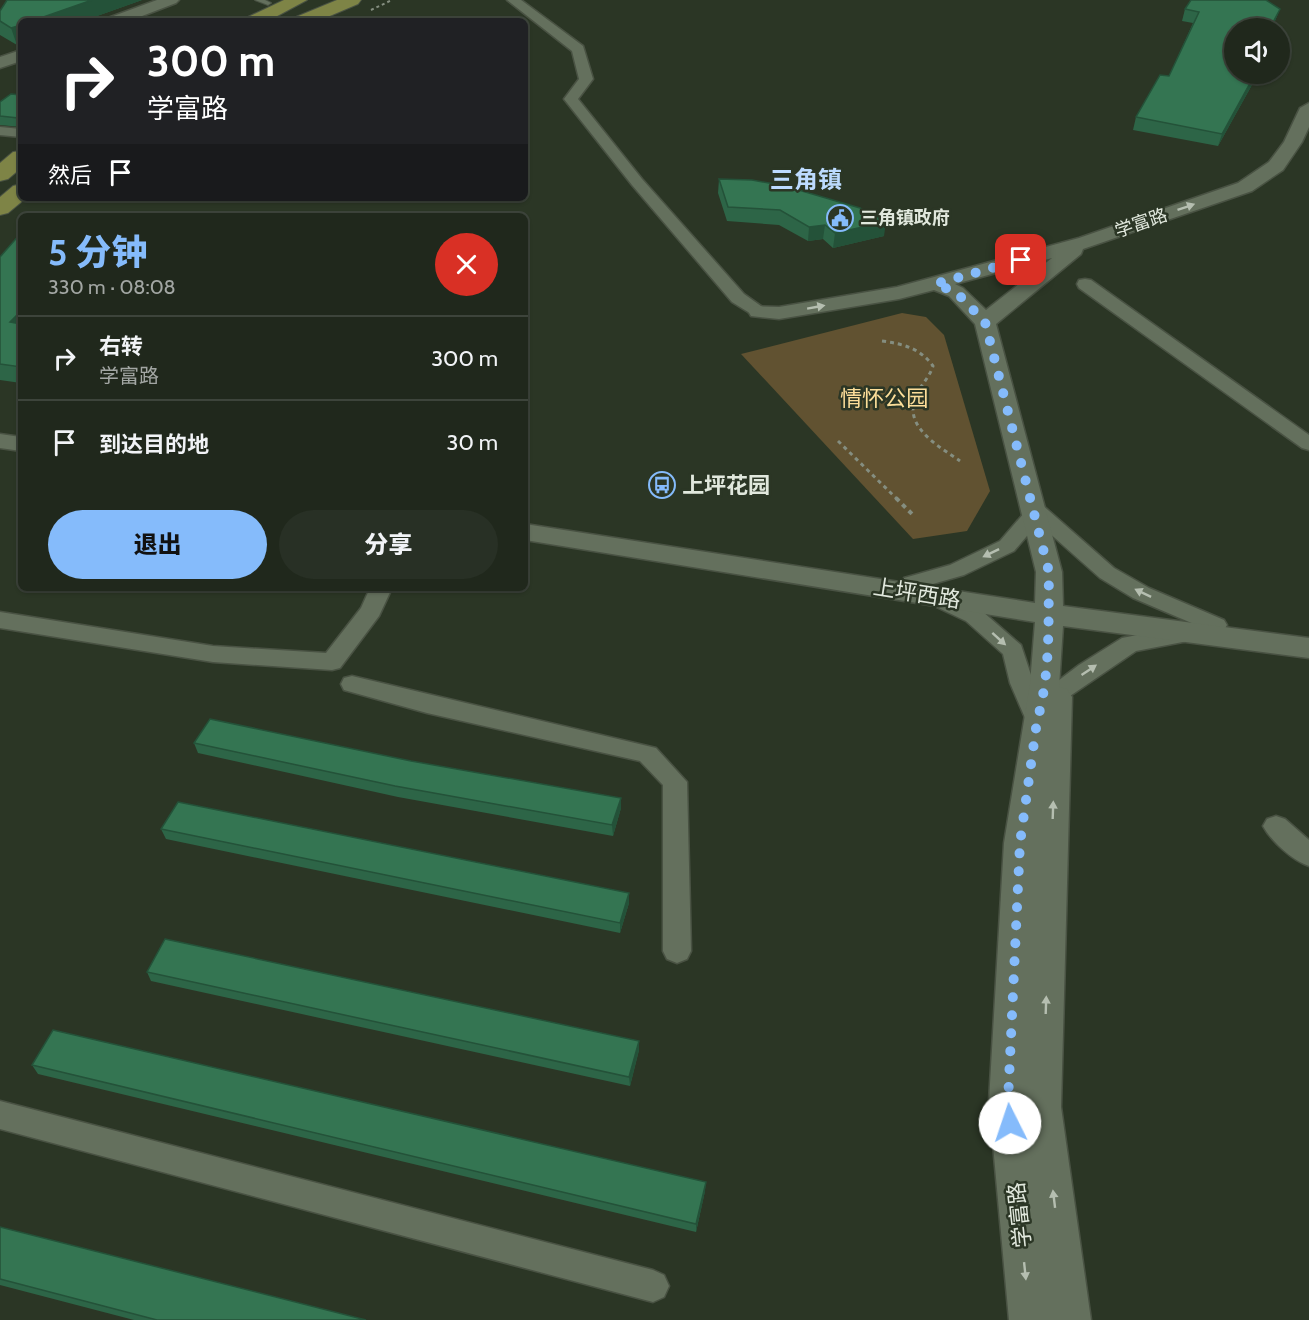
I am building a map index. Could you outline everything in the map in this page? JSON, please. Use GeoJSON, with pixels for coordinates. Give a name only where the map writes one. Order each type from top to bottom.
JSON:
{"type":"FeatureCollection","features":[{"type":"Feature","properties":{"kind":"main road"},"geometry":{"type":"LineString","coordinates":[[260,18],[298,0]]}},
{"type":"Feature","properties":{"kind":"main road"},"geometry":{"type":"LineString","coordinates":[[309,18],[352,0]]}},
{"type":"Feature","properties":{"kind":"main road"},"geometry":{"type":"LineString","coordinates":[[0,174],[18,159]]}},
{"type":"Feature","properties":{"kind":"main road"},"geometry":{"type":"LineString","coordinates":[[0,208],[18,193]]}},
{"type":"Feature","properties":{"kind":"street"},"geometry":{"type":"LineString","coordinates":[[122,18],[171,0]]}},
{"type":"Feature","properties":{"kind":"street"},"geometry":{"type":"LineString","coordinates":[[513,0],[578,49],[586,79],[571,99],[637,182],[738,298],[759,311]]}},
{"type":"Feature","properties":{"kind":"street"},"geometry":{"type":"LineString","coordinates":[[0,63],[18,57]]}},
{"type":"Feature","properties":{"kind":"street","name":"学富路"},"geometry":{"type":"LineString","coordinates":[[759,311],[779,313],[899,293],[935,284],[1086,242],[1245,187],[1276,166],[1293,142],[1309,108]]}},
{"type":"Feature","properties":{"kind":"street"},"geometry":{"type":"LineString","coordinates":[[0,131],[18,133]]}},
{"type":"Feature","properties":{"kind":"street"},"geometry":{"type":"LineString","coordinates":[[985,322],[1086,242]]}},
{"type":"Feature","properties":{"kind":"street","name":"学富路"},"geometry":{"type":"LineString","coordinates":[[935,284],[956,292],[985,322],[1049,572],[1055,610],[1042,1107],[1070,1320]]}},
{"type":"Feature","properties":{"kind":"street"},"geometry":{"type":"LineString","coordinates":[[1085,284],[1309,444]]}},
{"type":"Feature","properties":{"kind":"street"},"geometry":{"type":"LineString","coordinates":[[0,441],[18,444]]}},
{"type":"Feature","properties":{"kind":"street"},"geometry":{"type":"LineString","coordinates":[[0,450],[18,453]]}},
{"type":"Feature","properties":{"kind":"street"},"geometry":{"type":"LineString","coordinates":[[922,589],[1007,546],[1034,512],[1107,573],[1141,593],[1216,625]]}},
{"type":"Feature","properties":{"kind":"street","name":"上坪西路"},"geometry":{"type":"LineString","coordinates":[[528,523],[1190,633],[1309,648]]}},
{"type":"Feature","properties":{"kind":"street","name":"上坪西路"},"geometry":{"type":"LineString","coordinates":[[528,532],[922,589]]}},
{"type":"Feature","properties":{"kind":"street"},"geometry":{"type":"LineString","coordinates":[[922,589],[974,616],[1013,651],[1021,683],[1040,713],[1087,671],[1130,644],[1190,633]]}},
{"type":"Feature","properties":{"kind":"street"},"geometry":{"type":"LineString","coordinates":[[0,620],[213,654],[332,662],[371,611],[380,591]]}},
{"type":"Feature","properties":{"kind":"street","name":"学富路"},"geometry":{"type":"LineString","coordinates":[[1030,1320],[1008,1101],[1020,843],[1040,713],[1049,631],[1055,610]]}},
{"type":"Feature","properties":{"kind":"street","name":"上坪西路"},"geometry":{"type":"LineString","coordinates":[[1055,610],[1309,636]]}},
{"type":"Feature","properties":{"kind":"street"},"geometry":{"type":"LineString","coordinates":[[352,684],[427,704],[648,754],[675,782],[677,951]]}},
{"type":"Feature","properties":{"kind":"street"},"geometry":{"type":"LineString","coordinates":[[1276,826],[1309,856]]}},
{"type":"Feature","properties":{"kind":"street"},"geometry":{"type":"LineString","coordinates":[[0,1115],[653,1286]]}},
{"type":"Feature","properties":{"kind":"lane"},"geometry":{"type":"LineString","coordinates":[[258,0],[268,3]]}},
{"type":"Feature","properties":{"kind":"path"},"geometry":{"type":"LineString","coordinates":[[882,341],[898,343],[925,353],[933,366],[929,382],[915,397],[913,409],[916,425],[929,438],[960,461]]}},
{"type":"Feature","properties":{"kind":"path"},"geometry":{"type":"LineString","coordinates":[[838,441],[915,517]]}},
{"type":"Feature","properties":{"kind":"green space","name":"情怀公园"},"geometry":{"type":"Polygon","coordinates":[[[902,313],[926,317],[944,335],[990,491],[967,531],[913,539],[741,354],[902,313]]]}},
{"type":"Feature","properties":{"kind":"building"},"geometry":{"type":"Polygon","coordinates":[[[7,0],[92,0],[41,18],[18,18],[18,26],[11,28],[0,21],[0,11],[7,0]]]}},
{"type":"Feature","properties":{"kind":"building"},"geometry":{"type":"Polygon","coordinates":[[[1191,0],[1266,0],[1280,9],[1275,18],[1224,18],[1224,84],[1250,84],[1222,134],[1136,117],[1160,75],[1169,76],[1199,12],[1185,9],[1191,0]]]}},
{"type":"Feature","properties":{"kind":"building"},"geometry":{"type":"Polygon","coordinates":[[[11,94],[18,95],[18,118],[0,116],[0,102],[11,94]]]}},
{"type":"Feature","properties":{"kind":"building"},"geometry":{"type":"Polygon","coordinates":[[[719,179],[752,180],[785,186],[860,208],[886,222],[835,233],[825,225],[809,227],[780,210],[728,207],[719,179]]]}},
{"type":"Feature","properties":{"kind":"building"},"geometry":{"type":"Polygon","coordinates":[[[18,236],[18,314],[10,322],[18,323],[18,367],[0,364],[0,257],[18,236]]]}},
{"type":"Feature","properties":{"kind":"building"},"geometry":{"type":"Polygon","coordinates":[[[210,719],[411,761],[621,798],[612,825],[395,786],[194,743],[210,719]]]}},
{"type":"Feature","properties":{"kind":"building"},"geometry":{"type":"Polygon","coordinates":[[[178,802],[629,893],[620,923],[161,829],[178,802]]]}},
{"type":"Feature","properties":{"kind":"building"},"geometry":{"type":"Polygon","coordinates":[[[165,939],[639,1041],[629,1077],[147,972],[165,939]]]}},
{"type":"Feature","properties":{"kind":"building"},"geometry":{"type":"Polygon","coordinates":[[[53,1030],[706,1182],[696,1224],[32,1065],[53,1030]]]}},
{"type":"Feature","properties":{"kind":"building"},"geometry":{"type":"Polygon","coordinates":[[[0,1227],[366,1320],[157,1320],[0,1279],[0,1227]]]}},
{"type":"Feature","properties":{"kind":"place","name":"三角镇政府"},"geometry":{"type":"Point","coordinates":[840,218]}},
{"type":"Feature","properties":{"kind":"place","name":"上坪花园"},"geometry":{"type":"Point","coordinates":[662,485]}},
{"type":"Feature","properties":{"kind":"district","name":"三角镇"},"geometry":{"type":"Point","coordinates":[806,180]}},
{"type":"Feature","properties":{"kind":"route"},"geometry":{"type":"LineString","coordinates":[[1010,1123],[1008,1101],[1020,843],[1037,721],[1042,705],[1049,631],[1047,614],[1049,572],[985,322],[956,292],[935,284],[1021,260]]}}]}
